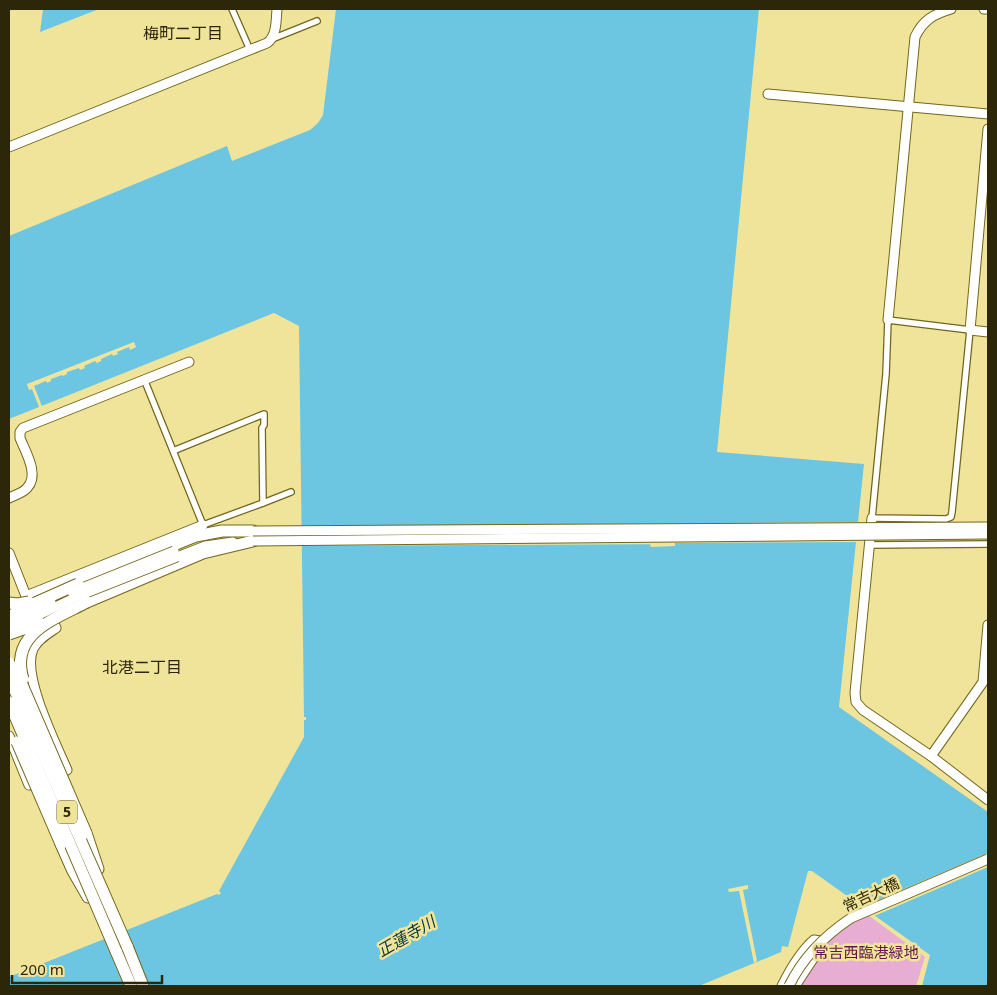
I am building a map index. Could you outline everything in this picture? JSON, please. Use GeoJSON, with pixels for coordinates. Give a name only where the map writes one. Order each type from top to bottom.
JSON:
{"type":"FeatureCollection","features":[{"type":"Feature","properties":{"kind":"highway"},"geometry":{"type":"LineString","coordinates":[[9,620],[24,608],[196,536],[222,531],[253,536]]}},
{"type":"Feature","properties":{"kind":"highway","name":"5"},"geometry":{"type":"LineString","coordinates":[[9,634],[203,554],[253,536]]}},
{"type":"Feature","properties":{"kind":"highway"},"geometry":{"type":"LineString","coordinates":[[9,603],[17,604],[32,601],[78,584]]}},
{"type":"Feature","properties":{"kind":"highway","name":"5"},"geometry":{"type":"LineString","coordinates":[[87,602],[36,630],[26,641],[23,648],[21,674],[39,723],[86,833],[113,915]]}},
{"type":"Feature","properties":{"kind":"highway"},"geometry":{"type":"LineString","coordinates":[[9,663],[20,680],[39,723]]}},
{"type":"Feature","properties":{"kind":"highway","name":"5"},"geometry":{"type":"LineString","coordinates":[[9,677],[143,986]]}},
{"type":"Feature","properties":{"kind":"highway","name":"5"},"geometry":{"type":"LineString","coordinates":[[9,702],[131,986]]}},
{"type":"Feature","properties":{"kind":"highway","name":"5"},"geometry":{"type":"LineString","coordinates":[[9,721],[73,870],[102,920]]}},
{"type":"Feature","properties":{"kind":"street"},"geometry":{"type":"LineString","coordinates":[[232,9],[250,50]]}},
{"type":"Feature","properties":{"kind":"street"},"geometry":{"type":"LineString","coordinates":[[272,40],[277,9]]}},
{"type":"Feature","properties":{"kind":"street"},"geometry":{"type":"LineString","coordinates":[[951,9],[938,13],[927,20],[915,37],[888,320],[886,374],[855,693],[856,702],[863,710],[931,756],[988,800]]}},
{"type":"Feature","properties":{"kind":"street"},"geometry":{"type":"LineString","coordinates":[[9,147],[317,21]]}},
{"type":"Feature","properties":{"kind":"street"},"geometry":{"type":"LineString","coordinates":[[768,94],[988,114]]}},
{"type":"Feature","properties":{"kind":"street"},"geometry":{"type":"LineString","coordinates":[[872,518],[946,519],[951,517],[988,129]]}},
{"type":"Feature","properties":{"kind":"street"},"geometry":{"type":"LineString","coordinates":[[888,320],[988,332]]}},
{"type":"Feature","properties":{"kind":"street"},"geometry":{"type":"LineString","coordinates":[[9,498],[27,489],[32,478],[31,468],[20,438],[20,432],[23,428],[190,362]]}},
{"type":"Feature","properties":{"kind":"street"},"geometry":{"type":"LineString","coordinates":[[144,379],[203,526]]}},
{"type":"Feature","properties":{"kind":"street"},"geometry":{"type":"LineString","coordinates":[[173,451],[264,414],[264,425],[262,428],[263,503]]}},
{"type":"Feature","properties":{"kind":"street"},"geometry":{"type":"LineString","coordinates":[[9,620],[26,596],[291,492]]}},
{"type":"Feature","properties":{"kind":"street"},"geometry":{"type":"LineString","coordinates":[[9,630],[76,598],[191,552],[253,536],[988,527]]}},
{"type":"Feature","properties":{"kind":"street"},"geometry":{"type":"LineString","coordinates":[[9,620],[188,545],[219,535],[988,534]]}},
{"type":"Feature","properties":{"kind":"street"},"geometry":{"type":"LineString","coordinates":[[869,546],[988,544]]}},
{"type":"Feature","properties":{"kind":"street"},"geometry":{"type":"LineString","coordinates":[[9,553],[26,596]]}},
{"type":"Feature","properties":{"kind":"street"},"geometry":{"type":"LineString","coordinates":[[9,736],[29,785],[67,770],[41,708],[31,676],[30,658],[33,649],[39,640],[56,628],[42,590]]}},
{"type":"Feature","properties":{"kind":"street"},"geometry":{"type":"LineString","coordinates":[[931,756],[986,682],[988,625]]}},
{"type":"Feature","properties":{"kind":"street"},"geometry":{"type":"LineString","coordinates":[[9,721],[41,708]]}},
{"type":"Feature","properties":{"kind":"street","name":"常吉大橋"},"geometry":{"type":"LineString","coordinates":[[789,986],[802,962],[812,950],[832,931],[851,918],[988,858]]}},
{"type":"Feature","properties":{"kind":"street"},"geometry":{"type":"LineString","coordinates":[[782,986],[809,945],[814,940],[820,941],[820,948],[795,986]]}},
{"type":"Feature","properties":{"kind":"green space","name":"常吉西臨港緑地"},"geometry":{"type":"Polygon","coordinates":[[[868,915],[925,957],[916,986],[797,986],[831,936],[868,915]]]}},
{"type":"Feature","properties":{"kind":"water"},"geometry":{"type":"Polygon","coordinates":[[[43,9],[99,9],[40,32],[43,9]]]}},
{"type":"Feature","properties":{"kind":"water","name":"正蓮寺川"},"geometry":{"type":"Polygon","coordinates":[[[336,9],[759,9],[717,452],[864,464],[839,707],[988,812],[988,986],[922,986],[930,955],[812,871],[808,871],[788,947],[782,946],[781,952],[699,986],[9,986],[9,977],[217,894],[219,895],[221,893],[219,891],[304,737],[304,720],[306,720],[306,717],[304,717],[299,326],[274,313],[9,419],[9,236],[227,146],[232,161],[310,130],[323,115],[336,9]]]}},
{"type":"Feature","properties":{"kind":"pier"},"geometry":{"type":"Polygon","coordinates":[[[134,342],[136,347],[130,350],[129,347],[117,352],[118,354],[113,356],[112,354],[101,359],[97,363],[95,361],[84,366],[85,368],[67,372],[67,374],[51,379],[47,383],[46,381],[34,386],[43,409],[40,409],[32,389],[29,390],[27,384],[134,342]]]}},
{"type":"Feature","properties":{"kind":"pier"},"geometry":{"type":"Polygon","coordinates":[[[861,522],[859,542],[675,543],[675,546],[651,547],[650,544],[299,546],[299,526],[861,522]]]}},
{"type":"Feature","properties":{"kind":"pier"},"geometry":{"type":"Polygon","coordinates":[[[988,853],[988,867],[872,917],[859,908],[988,853]]]}},
{"type":"Feature","properties":{"kind":"pier"},"geometry":{"type":"Polygon","coordinates":[[[748,885],[748,889],[743,890],[757,961],[754,963],[739,891],[729,892],[728,889],[748,885]]]}},
{"type":"Feature","properties":{"kind":"district","name":"梅町二丁目"},"geometry":{"type":"Point","coordinates":[183,33]}},
{"type":"Feature","properties":{"kind":"district","name":"北港二丁目"},"geometry":{"type":"Point","coordinates":[142,667]}}]}
